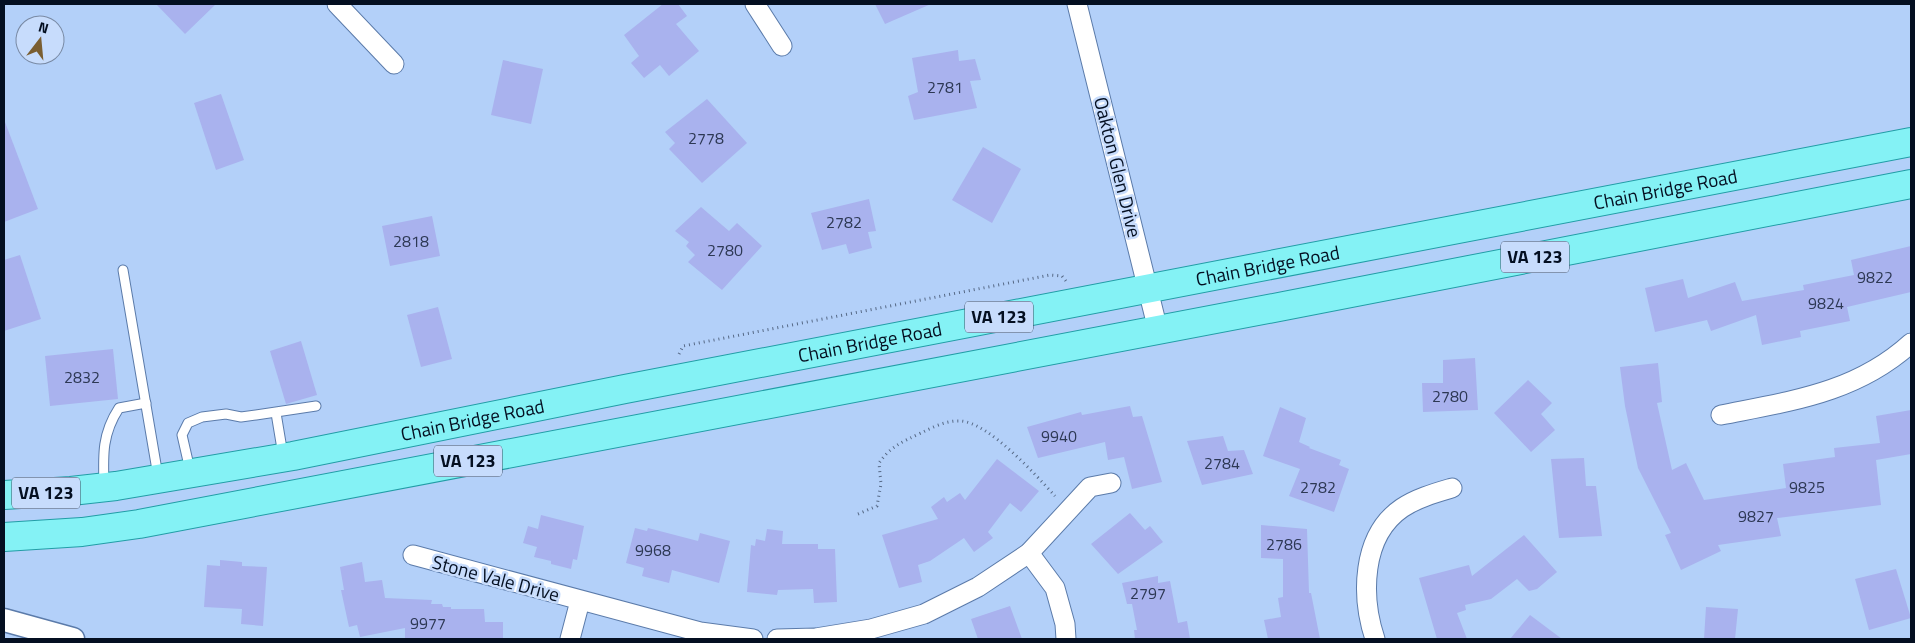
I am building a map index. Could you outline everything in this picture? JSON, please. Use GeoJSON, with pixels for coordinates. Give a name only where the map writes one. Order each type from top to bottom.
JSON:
{"type":"FeatureCollection","features":[{"type":"Feature","properties":{"kind":"main road","name":"Chain Bridge Road"},"geometry":{"type":"LineString","coordinates":[[4,495],[104,488],[283,458],[616,391],[1911,142]]}},
{"type":"Feature","properties":{"kind":"main road","name":"VA 123"},"geometry":{"type":"LineString","coordinates":[[4,537],[82,532],[139,524],[1911,184]]}},
{"type":"Feature","properties":{"kind":"street"},"geometry":{"type":"LineString","coordinates":[[337,4],[394,64]]}},
{"type":"Feature","properties":{"kind":"street"},"geometry":{"type":"LineString","coordinates":[[755,4],[782,46]]}},
{"type":"Feature","properties":{"kind":"street","name":"Oakton Glen Drive"},"geometry":{"type":"LineString","coordinates":[[1077,4],[1158,330]]}},
{"type":"Feature","properties":{"kind":"street"},"geometry":{"type":"LineString","coordinates":[[1721,415],[1817,396],[1858,379],[1894,359],[1911,343]]}},
{"type":"Feature","properties":{"kind":"street"},"geometry":{"type":"LineString","coordinates":[[777,639],[816,638],[871,629],[924,614],[978,587],[1029,552],[1090,487],[1111,483]]}},
{"type":"Feature","properties":{"kind":"street"},"geometry":{"type":"LineString","coordinates":[[1375,639],[1367,597],[1368,572],[1374,545],[1383,528],[1400,509],[1417,499],[1452,488]]}},
{"type":"Feature","properties":{"kind":"street"},"geometry":{"type":"LineString","coordinates":[[1029,552],[1055,588],[1065,624],[1066,639]]}},
{"type":"Feature","properties":{"kind":"street","name":"Stone Vale Drive"},"geometry":{"type":"LineString","coordinates":[[412,555],[700,632],[753,639]]}},
{"type":"Feature","properties":{"kind":"street","name":"Stone Vale Drive"},"geometry":{"type":"LineString","coordinates":[[570,639],[580,601]]}},
{"type":"Feature","properties":{"kind":"street"},"geometry":{"type":"LineString","coordinates":[[4,620],[73,639]]}},
{"type":"Feature","properties":{"kind":"lane"},"geometry":{"type":"LineString","coordinates":[[123,270],[158,479]]}},
{"type":"Feature","properties":{"kind":"lane"},"geometry":{"type":"LineString","coordinates":[[104,488],[103,454],[109,423],[119,408],[146,404]]}},
{"type":"Feature","properties":{"kind":"lane"},"geometry":{"type":"LineString","coordinates":[[191,473],[182,436],[188,423],[202,417],[226,414],[241,417],[316,406]]}},
{"type":"Feature","properties":{"kind":"lane"},"geometry":{"type":"LineString","coordinates":[[276,413],[283,458]]}},
{"type":"Feature","properties":{"kind":"path"},"geometry":{"type":"LineString","coordinates":[[675,362],[683,346],[1050,275],[1062,276],[1071,285]]}},
{"type":"Feature","properties":{"kind":"path"},"geometry":{"type":"LineString","coordinates":[[858,514],[877,506],[880,484],[879,463],[888,450],[939,424],[960,421],[977,425],[996,440],[1034,472],[1055,496]]}},
{"type":"Feature","properties":{"kind":"building"},"geometry":{"type":"Polygon","coordinates":[[[156,4],[216,4],[185,34],[156,4]]]}},
{"type":"Feature","properties":{"kind":"building"},"geometry":{"type":"Polygon","coordinates":[[[663,4],[678,4],[687,16],[676,24],[699,51],[669,76],[660,65],[644,78],[631,63],[639,56],[624,35],[663,4]]]}},
{"type":"Feature","properties":{"kind":"building"},"geometry":{"type":"Polygon","coordinates":[[[875,4],[931,4],[885,24],[875,4]]]}},
{"type":"Feature","properties":{"kind":"building"},"geometry":{"type":"Polygon","coordinates":[[[958,50],[959,61],[975,59],[981,80],[970,81],[977,108],[914,120],[908,96],[918,92],[912,58],[958,50]]]}},
{"type":"Feature","properties":{"kind":"building"},"geometry":{"type":"Polygon","coordinates":[[[503,60],[543,69],[531,124],[491,115],[503,60]]]}},
{"type":"Feature","properties":{"kind":"building"},"geometry":{"type":"Polygon","coordinates":[[[221,94],[244,160],[216,170],[194,103],[221,94]]]}},
{"type":"Feature","properties":{"kind":"building"},"geometry":{"type":"Polygon","coordinates":[[[707,99],[747,143],[702,183],[669,149],[675,143],[665,132],[707,99]]]}},
{"type":"Feature","properties":{"kind":"building"},"geometry":{"type":"Polygon","coordinates":[[[4,123],[38,209],[4,222],[4,123]]]}},
{"type":"Feature","properties":{"kind":"building"},"geometry":{"type":"Polygon","coordinates":[[[983,147],[1021,169],[992,223],[952,200],[983,147]]]}},
{"type":"Feature","properties":{"kind":"building"},"geometry":{"type":"Polygon","coordinates":[[[869,199],[876,231],[868,232],[872,248],[849,254],[846,244],[822,250],[811,213],[869,199]]]}},
{"type":"Feature","properties":{"kind":"building"},"geometry":{"type":"Polygon","coordinates":[[[701,207],[729,231],[737,223],[762,246],[722,290],[688,262],[695,255],[686,246],[689,242],[675,231],[701,207]]]}},
{"type":"Feature","properties":{"kind":"building"},"geometry":{"type":"Polygon","coordinates":[[[432,216],[440,256],[390,266],[382,226],[432,216]]]}},
{"type":"Feature","properties":{"kind":"building"},"geometry":{"type":"Polygon","coordinates":[[[1911,246],[1911,292],[1847,307],[1850,321],[1800,331],[1801,337],[1762,345],[1756,315],[1711,331],[1707,320],[1655,332],[1645,288],[1683,279],[1688,298],[1735,282],[1742,301],[1804,290],[1803,285],[1854,275],[1851,260],[1911,246]]]}},
{"type":"Feature","properties":{"kind":"building"},"geometry":{"type":"Polygon","coordinates":[[[20,255],[41,319],[4,331],[4,260],[20,255]]]}},
{"type":"Feature","properties":{"kind":"building"},"geometry":{"type":"Polygon","coordinates":[[[438,307],[452,359],[421,367],[407,315],[438,307]]]}},
{"type":"Feature","properties":{"kind":"building"},"geometry":{"type":"Polygon","coordinates":[[[301,341],[317,395],[286,404],[270,351],[301,341]]]}},
{"type":"Feature","properties":{"kind":"building"},"geometry":{"type":"Polygon","coordinates":[[[113,349],[118,399],[50,406],[45,356],[113,349]]]}},
{"type":"Feature","properties":{"kind":"building"},"geometry":{"type":"Polygon","coordinates":[[[1475,358],[1478,410],[1423,412],[1422,383],[1443,383],[1443,360],[1475,358]]]}},
{"type":"Feature","properties":{"kind":"building"},"geometry":{"type":"Polygon","coordinates":[[[1658,363],[1662,402],[1657,403],[1672,470],[1686,463],[1704,500],[1786,488],[1783,464],[1835,457],[1834,448],[1880,443],[1876,416],[1911,410],[1911,454],[1876,460],[1881,505],[1777,518],[1781,536],[1718,545],[1721,551],[1681,570],[1665,535],[1671,533],[1638,468],[1625,406],[1620,367],[1658,363]]]}},
{"type":"Feature","properties":{"kind":"building"},"geometry":{"type":"Polygon","coordinates":[[[1528,380],[1552,403],[1541,414],[1555,430],[1531,452],[1494,413],[1528,380]]]}},
{"type":"Feature","properties":{"kind":"building"},"geometry":{"type":"Polygon","coordinates":[[[1130,406],[1133,417],[1142,416],[1162,482],[1132,489],[1124,457],[1108,460],[1105,442],[1038,458],[1027,427],[1081,412],[1082,415],[1130,406]]]}},
{"type":"Feature","properties":{"kind":"building"},"geometry":{"type":"Polygon","coordinates":[[[1280,407],[1306,418],[1299,442],[1309,448],[1341,460],[1339,465],[1349,469],[1334,512],[1289,496],[1300,469],[1263,456],[1280,407]]]}},
{"type":"Feature","properties":{"kind":"building"},"geometry":{"type":"Polygon","coordinates":[[[1223,436],[1228,451],[1244,450],[1253,474],[1202,485],[1187,441],[1223,436]]]}},
{"type":"Feature","properties":{"kind":"building"},"geometry":{"type":"Polygon","coordinates":[[[1584,458],[1586,486],[1596,486],[1602,536],[1559,538],[1551,459],[1584,458]]]}},
{"type":"Feature","properties":{"kind":"building"},"geometry":{"type":"Polygon","coordinates":[[[997,459],[1039,491],[1021,512],[1010,503],[988,532],[993,538],[974,552],[964,538],[930,561],[918,565],[922,582],[899,588],[882,535],[938,519],[931,507],[944,497],[947,502],[960,493],[965,500],[997,459]]]}},
{"type":"Feature","properties":{"kind":"building"},"geometry":{"type":"Polygon","coordinates":[[[1130,513],[1145,530],[1150,526],[1163,542],[1118,574],[1091,544],[1130,513]]]}},
{"type":"Feature","properties":{"kind":"building"},"geometry":{"type":"Polygon","coordinates":[[[541,515],[584,526],[577,560],[573,559],[571,569],[534,557],[537,547],[523,543],[528,526],[538,529],[541,515]]]}},
{"type":"Feature","properties":{"kind":"building"},"geometry":{"type":"Polygon","coordinates":[[[1261,525],[1307,529],[1309,593],[1311,593],[1320,639],[1268,639],[1264,620],[1281,617],[1278,598],[1283,597],[1283,559],[1261,558],[1261,525]]]}},
{"type":"Feature","properties":{"kind":"building"},"geometry":{"type":"Polygon","coordinates":[[[635,528],[647,531],[648,528],[698,541],[700,533],[730,541],[719,583],[672,570],[669,583],[642,576],[644,568],[626,563],[635,528]]]}},
{"type":"Feature","properties":{"kind":"building"},"geometry":{"type":"Polygon","coordinates":[[[767,529],[783,531],[782,544],[818,544],[818,549],[835,549],[837,602],[814,603],[813,589],[778,590],[777,595],[747,592],[751,545],[755,546],[756,539],[765,541],[767,529]]]}},
{"type":"Feature","properties":{"kind":"building"},"geometry":{"type":"Polygon","coordinates":[[[1524,535],[1557,572],[1537,589],[1529,591],[1517,579],[1491,599],[1465,605],[1466,610],[1457,613],[1467,639],[1437,639],[1419,578],[1469,565],[1472,576],[1524,535]]]}},
{"type":"Feature","properties":{"kind":"building"},"geometry":{"type":"Polygon","coordinates":[[[220,560],[242,562],[242,566],[267,567],[263,626],[241,624],[242,609],[204,607],[207,565],[220,566],[220,560]]]}},
{"type":"Feature","properties":{"kind":"building"},"geometry":{"type":"Polygon","coordinates":[[[362,562],[365,582],[382,580],[385,598],[432,600],[431,604],[442,604],[443,607],[451,607],[451,609],[484,609],[485,622],[503,622],[503,639],[405,639],[405,628],[360,637],[357,625],[349,627],[341,590],[344,590],[340,567],[362,562]]]}},
{"type":"Feature","properties":{"kind":"building"},"geometry":{"type":"Polygon","coordinates":[[[1896,569],[1911,618],[1869,630],[1855,579],[1896,569]]]}},
{"type":"Feature","properties":{"kind":"building"},"geometry":{"type":"Polygon","coordinates":[[[1158,576],[1158,583],[1170,581],[1178,623],[1187,621],[1190,639],[1135,639],[1134,630],[1137,630],[1132,604],[1127,604],[1122,583],[1158,576]]]}},
{"type":"Feature","properties":{"kind":"building"},"geometry":{"type":"Polygon","coordinates":[[[1010,606],[1022,639],[978,639],[971,619],[1010,606]]]}},
{"type":"Feature","properties":{"kind":"building"},"geometry":{"type":"Polygon","coordinates":[[[1706,607],[1738,609],[1735,639],[1704,639],[1706,607]]]}},
{"type":"Feature","properties":{"kind":"building"},"geometry":{"type":"Polygon","coordinates":[[[1530,615],[1562,639],[1510,639],[1530,615]]]}}]}
